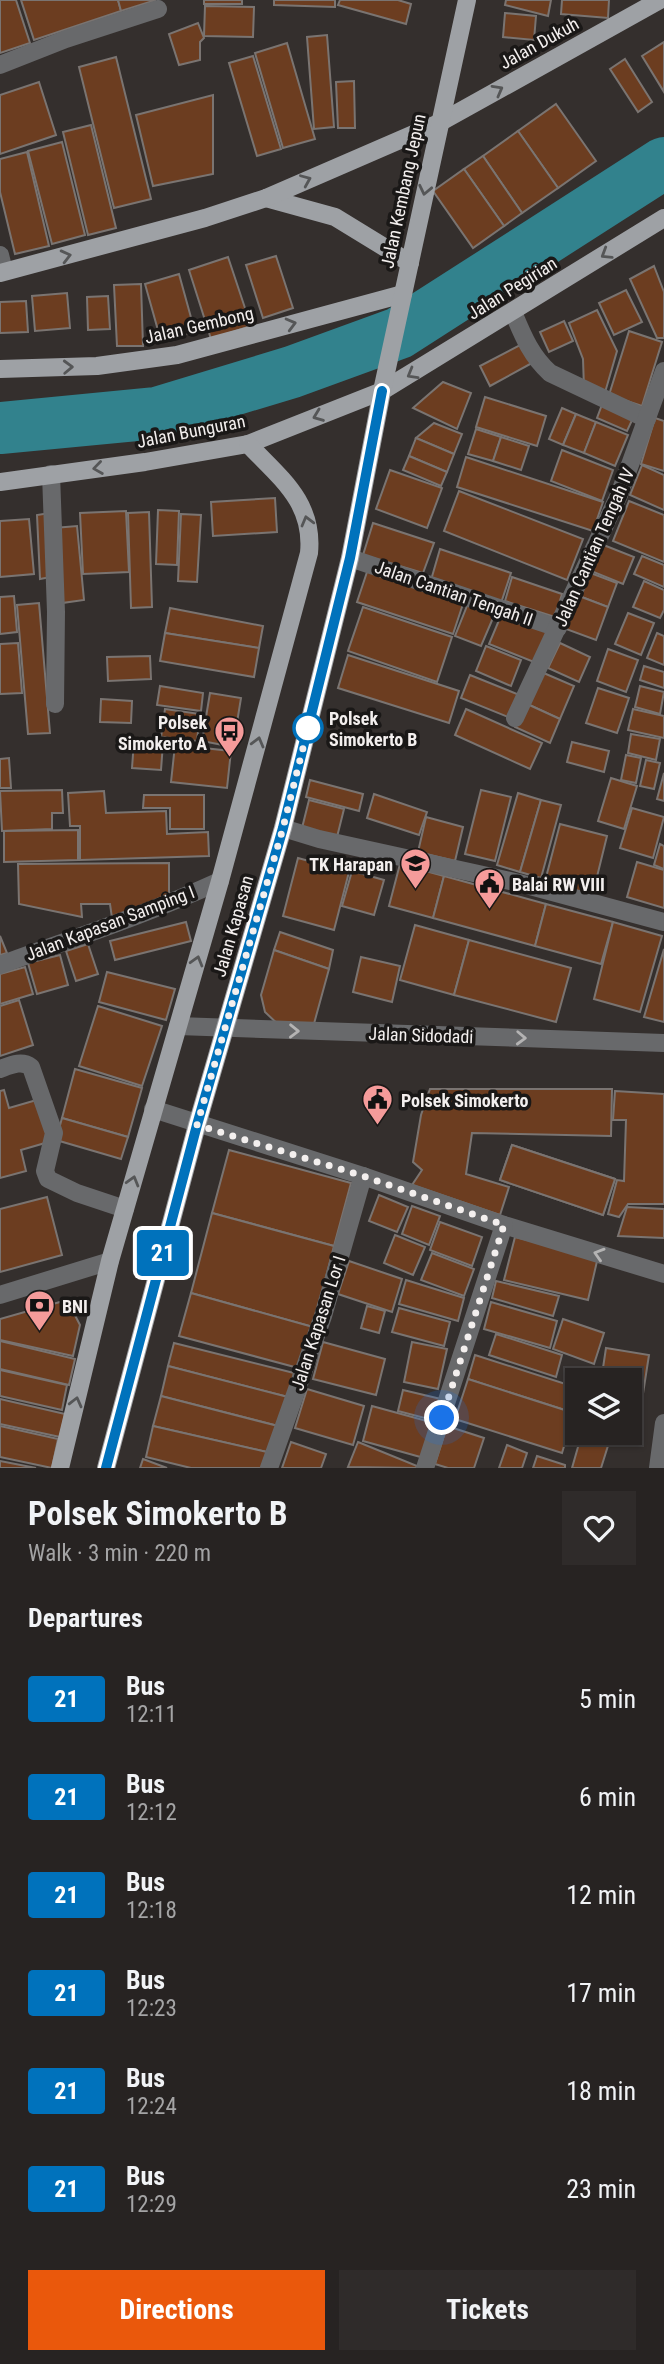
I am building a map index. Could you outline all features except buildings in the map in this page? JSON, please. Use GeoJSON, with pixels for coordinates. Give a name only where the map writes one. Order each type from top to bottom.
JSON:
{"type":"FeatureCollection","features":[{"type":"Feature","properties":{"kind":"main road","name":"Jalan Kembang Jepun"},"geometry":{"type":"LineString","coordinates":[[382,391],[467,0]]}},
{"type":"Feature","properties":{"kind":"main road","name":"Jalan Dukuh"},"geometry":{"type":"LineString","coordinates":[[439,123],[660,0]]}},
{"type":"Feature","properties":{"kind":"main road"},"geometry":{"type":"LineString","coordinates":[[1,266],[205,218],[265,198],[439,123]]}},
{"type":"Feature","properties":{"kind":"main road"},"geometry":{"type":"LineString","coordinates":[[265,198],[334,216],[410,263]]}},
{"type":"Feature","properties":{"kind":"main road","name":"Jalan Pegirian"},"geometry":{"type":"LineString","coordinates":[[382,391],[664,218]]}},
{"type":"Feature","properties":{"kind":"main road","name":"Jalan Gembong"},"geometry":{"type":"LineString","coordinates":[[0,369],[97,366],[177,355],[403,294]]}},
{"type":"Feature","properties":{"kind":"main road","name":"Jalan Bunguran"},"geometry":{"type":"LineString","coordinates":[[0,482],[145,462],[248,444],[382,391]]}},
{"type":"Feature","properties":{"kind":"main road","name":"Jalan Kapasan"},"geometry":{"type":"LineString","coordinates":[[106,1468],[197,1125],[283,828],[350,558],[382,391]]}},
{"type":"Feature","properties":{"kind":"main road","name":"Jalan Kapasan"},"geometry":{"type":"LineString","coordinates":[[60,1468],[110,1261],[220,881],[309,553],[310,536],[302,505],[248,444]]}},
{"type":"Feature","properties":{"kind":"street"},"geometry":{"type":"LineString","coordinates":[[0,65],[66,39],[158,9]]}},
{"type":"Feature","properties":{"kind":"street"},"geometry":{"type":"LineString","coordinates":[[513,312],[537,362],[550,373],[648,419]]}},
{"type":"Feature","properties":{"kind":"street","name":"Jalan Cantian Tengah IV"},"geometry":{"type":"LineString","coordinates":[[515,718],[619,495],[664,371]]}},
{"type":"Feature","properties":{"kind":"street"},"geometry":{"type":"LineString","coordinates":[[51,474],[56,612],[55,704]]}},
{"type":"Feature","properties":{"kind":"street","name":"Jalan Cantian Tengah II"},"geometry":{"type":"LineString","coordinates":[[350,558],[558,628]]}},
{"type":"Feature","properties":{"kind":"street"},"geometry":{"type":"LineString","coordinates":[[283,828],[319,839],[519,883],[664,922]]}},
{"type":"Feature","properties":{"kind":"street","name":"Jalan Kapasan Samping I"},"geometry":{"type":"LineString","coordinates":[[0,965],[122,922],[220,881]]}},
{"type":"Feature","properties":{"kind":"street","name":"Jalan Sidodadi"},"geometry":{"type":"LineString","coordinates":[[178,1026],[226,1030],[664,1043]]}},
{"type":"Feature","properties":{"kind":"street"},"geometry":{"type":"LineString","coordinates":[[0,1069],[18,1063],[26,1063],[32,1067],[54,1133],[45,1171],[48,1180],[125,1209]]}},
{"type":"Feature","properties":{"kind":"street"},"geometry":{"type":"LineString","coordinates":[[153,1110],[363,1176],[504,1225],[664,1274]]}},
{"type":"Feature","properties":{"kind":"street","name":"Jalan Kapasan Lor I"},"geometry":{"type":"LineString","coordinates":[[269,1468],[323,1316],[363,1176]]}},
{"type":"Feature","properties":{"kind":"street"},"geometry":{"type":"LineString","coordinates":[[425,1468],[504,1225]]}},
{"type":"Feature","properties":{"kind":"street"},"geometry":{"type":"LineString","coordinates":[[0,1295],[110,1261]]}},
{"type":"Feature","properties":{"kind":"street"},"geometry":{"type":"LineString","coordinates":[[658,1468],[664,1423]]}},
{"type":"Feature","properties":{"kind":"waterway"},"geometry":{"type":"LineString","coordinates":[[0,428],[157,413],[292,372],[399,333],[664,163]]}},
{"type":"Feature","properties":{"kind":"bus line","name":"21"},"geometry":{"type":"LineString","coordinates":[[106,1468],[197,1125],[283,828],[350,558],[382,391]]}},
{"type":"Feature","properties":{"kind":"place","name":"Polsek Simokerto B"},"geometry":{"type":"Point","coordinates":[308,728]}},
{"type":"Feature","properties":{"kind":"place","name":"Polsek Simokerto A"},"geometry":{"type":"Point","coordinates":[230,759]}},
{"type":"Feature","properties":{"kind":"place","name":"TK Harapan"},"geometry":{"type":"Point","coordinates":[416,891]}},
{"type":"Feature","properties":{"kind":"place","name":"Balai RW VIII"},"geometry":{"type":"Point","coordinates":[489,911]}},
{"type":"Feature","properties":{"kind":"place","name":"Polsek Simokerto"},"geometry":{"type":"Point","coordinates":[378,1127]}},
{"type":"Feature","properties":{"kind":"place","name":"BNI"},"geometry":{"type":"Point","coordinates":[39,1333]}},
{"type":"Feature","properties":{"kind":"route"},"geometry":{"type":"LineString","coordinates":[[308,728],[310,720],[283,828],[197,1125],[363,1176],[504,1225],[442,1418]]}}]}
